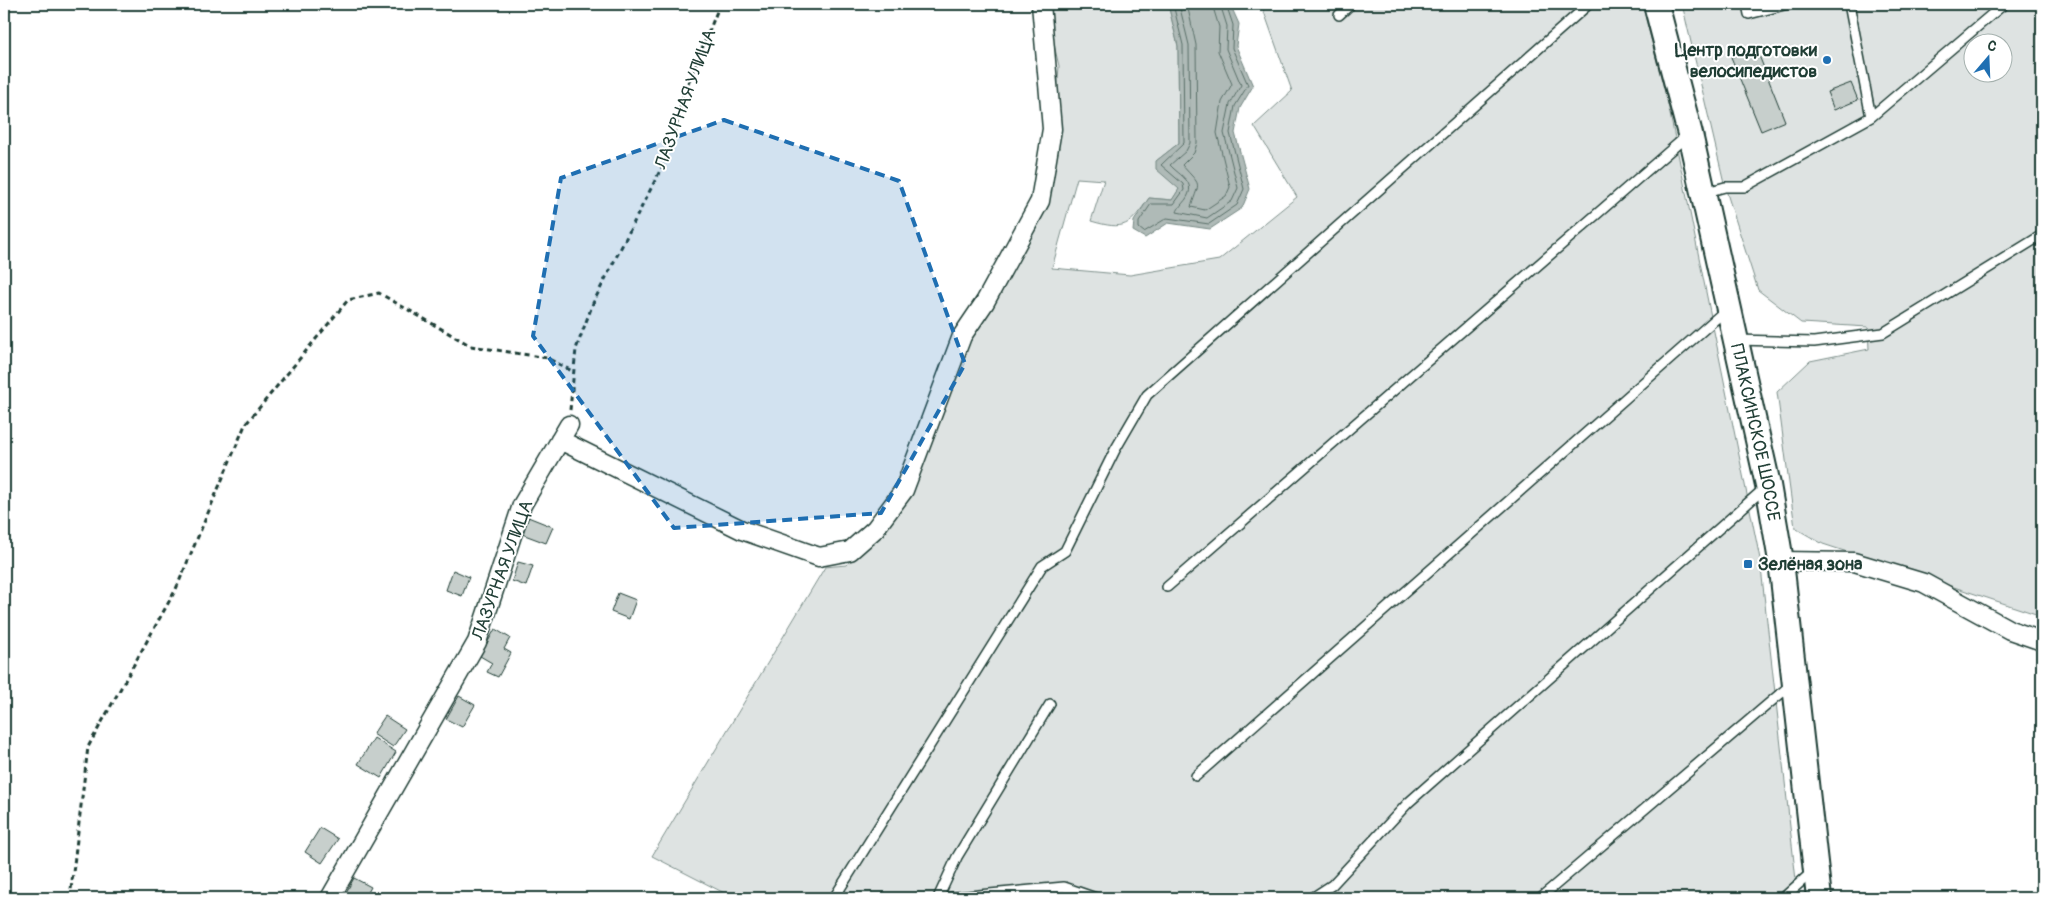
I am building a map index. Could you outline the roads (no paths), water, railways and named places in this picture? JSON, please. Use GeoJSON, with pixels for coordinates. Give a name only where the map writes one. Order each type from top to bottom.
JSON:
{"type":"FeatureCollection","features":[{"type":"Feature","properties":{"kind":"main road","name":"ПЛАКСИНСКОЕ ШОССЕ"},"geometry":{"type":"LineString","coordinates":[[1656,4],[1690,134],[1768,485],[1781,561],[1819,898]]}},
{"type":"Feature","properties":{"kind":"street","name":"ЛАЗУРНАЯ УЛИЦА"},"geometry":{"type":"LineString","coordinates":[[330,898],[477,642],[522,505],[565,433],[742,530],[819,557],[850,551],[875,529],[904,490],[962,336],[985,302],[1040,201],[1052,129],[1041,4]]}},
{"type":"Feature","properties":{"kind":"street"},"geometry":{"type":"LineString","coordinates":[[1781,561],[1854,562],[1924,583],[2010,630],[2042,641]]}},
{"type":"Feature","properties":{"kind":"lane"},"geometry":{"type":"LineString","coordinates":[[1339,15],[1351,4]]}},
{"type":"Feature","properties":{"kind":"lane"},"geometry":{"type":"LineString","coordinates":[[834,898],[1042,566],[1065,551],[1115,450],[1147,395],[1589,4]]}},
{"type":"Feature","properties":{"kind":"lane"},"geometry":{"type":"LineString","coordinates":[[1747,4],[1749,14],[1788,4]]}},
{"type":"Feature","properties":{"kind":"lane"},"geometry":{"type":"LineString","coordinates":[[1849,4],[1872,117]]}},
{"type":"Feature","properties":{"kind":"lane"},"geometry":{"type":"LineString","coordinates":[[1703,193],[1725,187],[1744,187],[1872,117],[2004,4]]}},
{"type":"Feature","properties":{"kind":"lane"},"geometry":{"type":"LineString","coordinates":[[1167,588],[1690,134]]}},
{"type":"Feature","properties":{"kind":"lane"},"geometry":{"type":"LineString","coordinates":[[1736,340],[1814,342],[1882,333],[2042,236]]}},
{"type":"Feature","properties":{"kind":"lane"},"geometry":{"type":"LineString","coordinates":[[1196,776],[1728,308]]}},
{"type":"Feature","properties":{"kind":"lane"},"geometry":{"type":"LineString","coordinates":[[1312,898],[1332,885],[1408,803],[1768,485]]}},
{"type":"Feature","properties":{"kind":"lane"},"geometry":{"type":"LineString","coordinates":[[1540,898],[1794,682]]}},
{"type":"Feature","properties":{"kind":"lane"},"geometry":{"type":"LineString","coordinates":[[938,898],[956,856],[1050,704]]}},
{"type":"Feature","properties":{"kind":"lane"},"geometry":{"type":"LineString","coordinates":[[1783,898],[1816,869]]}},
{"type":"Feature","properties":{"kind":"lane"},"geometry":{"type":"LineString","coordinates":[[946,898],[1064,887],[1096,898]]}},
{"type":"Feature","properties":{"kind":"water"},"geometry":{"type":"Polygon","coordinates":[[[1168,4],[1230,4],[1239,24],[1236,46],[1253,86],[1240,108],[1235,133],[1250,189],[1242,208],[1210,229],[1168,223],[1145,238],[1133,231],[1134,221],[1149,198],[1172,200],[1179,189],[1156,169],[1156,161],[1179,143],[1178,46],[1168,4]]]}},
{"type":"Feature","properties":{"kind":"place","name":"Центр подготовки велосипедистов"},"geometry":{"type":"Point","coordinates":[1827,60]}},
{"type":"Feature","properties":{"kind":"place","name":"Зелёная зона"},"geometry":{"type":"Point","coordinates":[1748,564]}}]}
